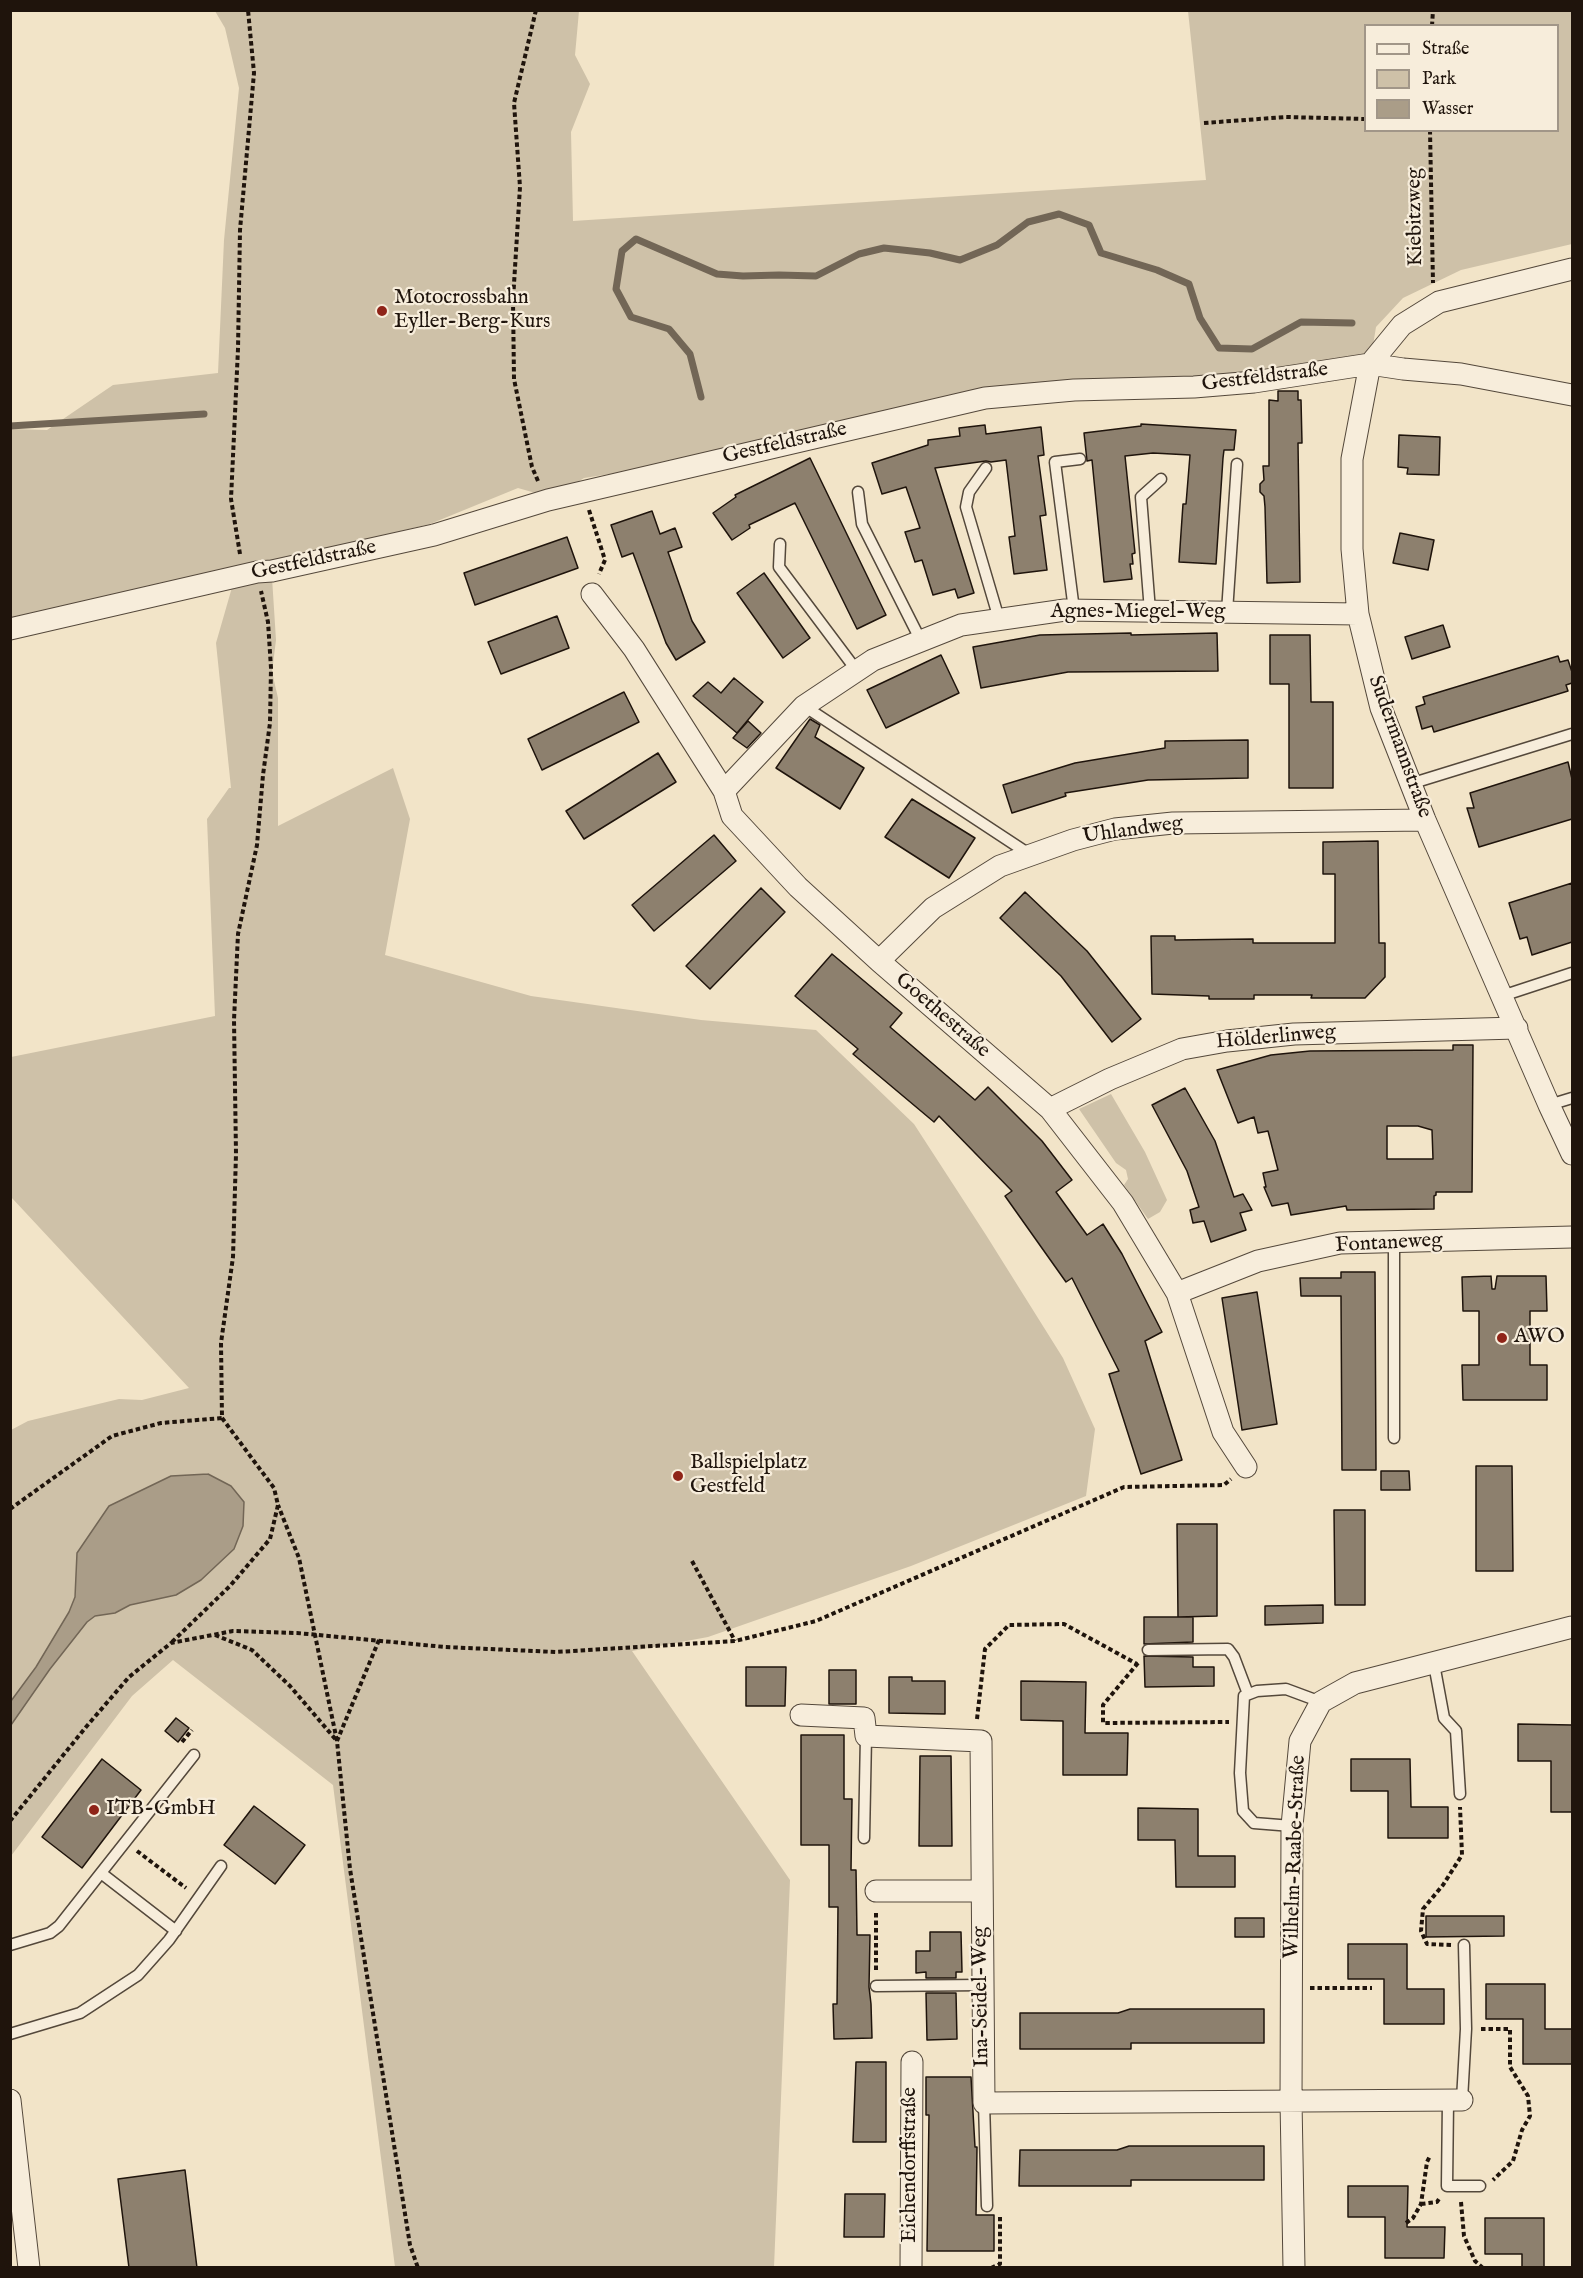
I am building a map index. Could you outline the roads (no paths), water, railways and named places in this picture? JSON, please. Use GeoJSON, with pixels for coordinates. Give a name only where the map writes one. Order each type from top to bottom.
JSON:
{"type":"FeatureCollection","features":[{"type":"Feature","properties":{"kind":"street","name":"Sudermannstraße"},"geometry":{"type":"LineString","coordinates":[[1572,269],[1439,302],[1402,325],[1370,364],[1352,459],[1352,549],[1358,614],[1381,708],[1425,820],[1572,1154]]}},
{"type":"Feature","properties":{"kind":"street","name":"Gestfeldstraße"},"geometry":{"type":"LineString","coordinates":[[10,629],[434,535],[548,500],[985,398],[1074,390],[1194,387],[1254,382],[1370,364],[1461,374],[1572,395]]}},
{"type":"Feature","properties":{"kind":"street","name":"Goethestraße"},"geometry":{"type":"LineString","coordinates":[[592,594],[634,650],[724,791],[732,816],[798,887],[879,961],[1050,1109],[1124,1203],[1177,1293],[1223,1432],[1245,1467]]}},
{"type":"Feature","properties":{"kind":"street","name":"Agnes-Miegel-Weg"},"geometry":{"type":"LineString","coordinates":[[724,791],[804,706],[873,660],[961,625],[1074,610],[1358,614]]}},
{"type":"Feature","properties":{"kind":"street","name":"Uhlandweg"},"geometry":{"type":"LineString","coordinates":[[879,961],[933,908],[1000,866],[1029,854],[1115,830],[1173,823],[1425,820]]}},
{"type":"Feature","properties":{"kind":"street","name":"Hölderlinweg"},"geometry":{"type":"LineString","coordinates":[[1050,1109],[1110,1079],[1182,1049],[1227,1041],[1294,1034],[1517,1028]]}},
{"type":"Feature","properties":{"kind":"street","name":"Fontaneweg"},"geometry":{"type":"LineString","coordinates":[[1177,1293],[1258,1261],[1340,1244],[1572,1237]]}},
{"type":"Feature","properties":{"kind":"street"},"geometry":{"type":"LineString","coordinates":[[1321,1702],[1355,1683],[1572,1627]]}},
{"type":"Feature","properties":{"kind":"street","name":"Wilhelm-Raabe-Straße"},"geometry":{"type":"LineString","coordinates":[[1294,2268],[1291,2101],[1293,1826],[1300,1741],[1321,1702]]}},
{"type":"Feature","properties":{"kind":"street"},"geometry":{"type":"LineString","coordinates":[[801,1715],[864,1718],[866,1736]]}},
{"type":"Feature","properties":{"kind":"street","name":"Ina-Seidel-Weg"},"geometry":{"type":"LineString","coordinates":[[866,1736],[981,1741],[984,2103]]}},
{"type":"Feature","properties":{"kind":"street"},"geometry":{"type":"LineString","coordinates":[[876,1891],[981,1891]]}},
{"type":"Feature","properties":{"kind":"street","name":"Eichendorffstraße"},"geometry":{"type":"LineString","coordinates":[[911,2268],[912,2062]]}},
{"type":"Feature","properties":{"kind":"street"},"geometry":{"type":"LineString","coordinates":[[10,2100],[29,2268]]}},
{"type":"Feature","properties":{"kind":"street"},"geometry":{"type":"LineString","coordinates":[[984,2103],[1455,2101]]}},
{"type":"Feature","properties":{"kind":"lane"},"geometry":{"type":"LineString","coordinates":[[1074,610],[1055,462],[1080,459]]}},
{"type":"Feature","properties":{"kind":"lane"},"geometry":{"type":"LineString","coordinates":[[1227,612],[1237,464]]}},
{"type":"Feature","properties":{"kind":"lane"},"geometry":{"type":"LineString","coordinates":[[986,468],[969,492],[966,507],[999,619]]}},
{"type":"Feature","properties":{"kind":"lane"},"geometry":{"type":"LineString","coordinates":[[1150,611],[1141,497],[1161,479]]}},
{"type":"Feature","properties":{"kind":"lane"},"geometry":{"type":"LineString","coordinates":[[858,492],[862,524],[921,641]]}},
{"type":"Feature","properties":{"kind":"lane"},"geometry":{"type":"LineString","coordinates":[[780,544],[779,567],[857,671]]}},
{"type":"Feature","properties":{"kind":"lane"},"geometry":{"type":"LineString","coordinates":[[804,706],[1029,854]]}},
{"type":"Feature","properties":{"kind":"lane"},"geometry":{"type":"LineString","coordinates":[[1410,784],[1572,734]]}},
{"type":"Feature","properties":{"kind":"lane"},"geometry":{"type":"LineString","coordinates":[[1502,996],[1572,973]]}},
{"type":"Feature","properties":{"kind":"lane"},"geometry":{"type":"LineString","coordinates":[[1549,1105],[1572,1098]]}},
{"type":"Feature","properties":{"kind":"lane"},"geometry":{"type":"LineString","coordinates":[[1394,1242],[1394,1438]]}},
{"type":"Feature","properties":{"kind":"lane"},"geometry":{"type":"LineString","coordinates":[[1148,1650],[1228,1649],[1234,1657],[1248,1694]]}},
{"type":"Feature","properties":{"kind":"lane"},"geometry":{"type":"LineString","coordinates":[[1434,1664],[1444,1718],[1456,1731],[1460,1794]]}},
{"type":"Feature","properties":{"kind":"lane"},"geometry":{"type":"LineString","coordinates":[[1293,1826],[1254,1822],[1243,1811],[1240,1773],[1244,1696],[1257,1691],[1286,1689],[1321,1702]]}},
{"type":"Feature","properties":{"kind":"lane"},"geometry":{"type":"LineString","coordinates":[[864,1838],[866,1736]]}},
{"type":"Feature","properties":{"kind":"lane"},"geometry":{"type":"LineString","coordinates":[[10,1945],[50,1933],[59,1926],[194,1755]]}},
{"type":"Feature","properties":{"kind":"lane"},"geometry":{"type":"LineString","coordinates":[[10,2034],[80,2013],[138,1975],[176,1931],[220,1866]]}},
{"type":"Feature","properties":{"kind":"lane"},"geometry":{"type":"LineString","coordinates":[[101,1873],[176,1931]]}},
{"type":"Feature","properties":{"kind":"lane"},"geometry":{"type":"LineString","coordinates":[[1464,1945],[1466,2029],[1448,2151],[1447,2186],[1480,2186]]}},
{"type":"Feature","properties":{"kind":"lane"},"geometry":{"type":"LineString","coordinates":[[876,1986],[982,1985]]}},
{"type":"Feature","properties":{"kind":"lane"},"geometry":{"type":"LineString","coordinates":[[984,2103],[987,2206]]}},
{"type":"Feature","properties":{"kind":"water"},"geometry":{"type":"Polygon","coordinates":[[[208,1474],[231,1486],[244,1502],[243,1526],[234,1549],[201,1580],[176,1595],[130,1605],[115,1613],[95,1616],[87,1622],[50,1669],[11,1725],[11,1701],[36,1667],[69,1612],[75,1597],[77,1553],[109,1506],[171,1476],[208,1474]]]}},
{"type":"Feature","properties":{"kind":"waterway"},"geometry":{"type":"LineString","coordinates":[[701,397],[690,354],[669,329],[631,317],[616,289],[622,251],[636,239],[717,274],[816,276],[859,254],[884,248],[930,253],[960,260],[997,245],[1028,222],[1059,214],[1089,225],[1101,253],[1157,270],[1189,284],[1200,318],[1219,348],[1252,349],[1301,322],[1352,323]]}},
{"type":"Feature","properties":{"kind":"waterway"},"geometry":{"type":"LineString","coordinates":[[10,426],[204,414]]}},
{"type":"Feature","properties":{"kind":"place","name":"Motocrossbahn Eyller-Berg-Kurs"},"geometry":{"type":"Point","coordinates":[382,311]}},
{"type":"Feature","properties":{"kind":"place","name":"AWO"},"geometry":{"type":"Point","coordinates":[1502,1338]}},
{"type":"Feature","properties":{"kind":"place","name":"Ballspielplatz Gestfeld"},"geometry":{"type":"Point","coordinates":[678,1476]}},
{"type":"Feature","properties":{"kind":"place","name":"ITB-GmbH"},"geometry":{"type":"Point","coordinates":[94,1810]}}]}
